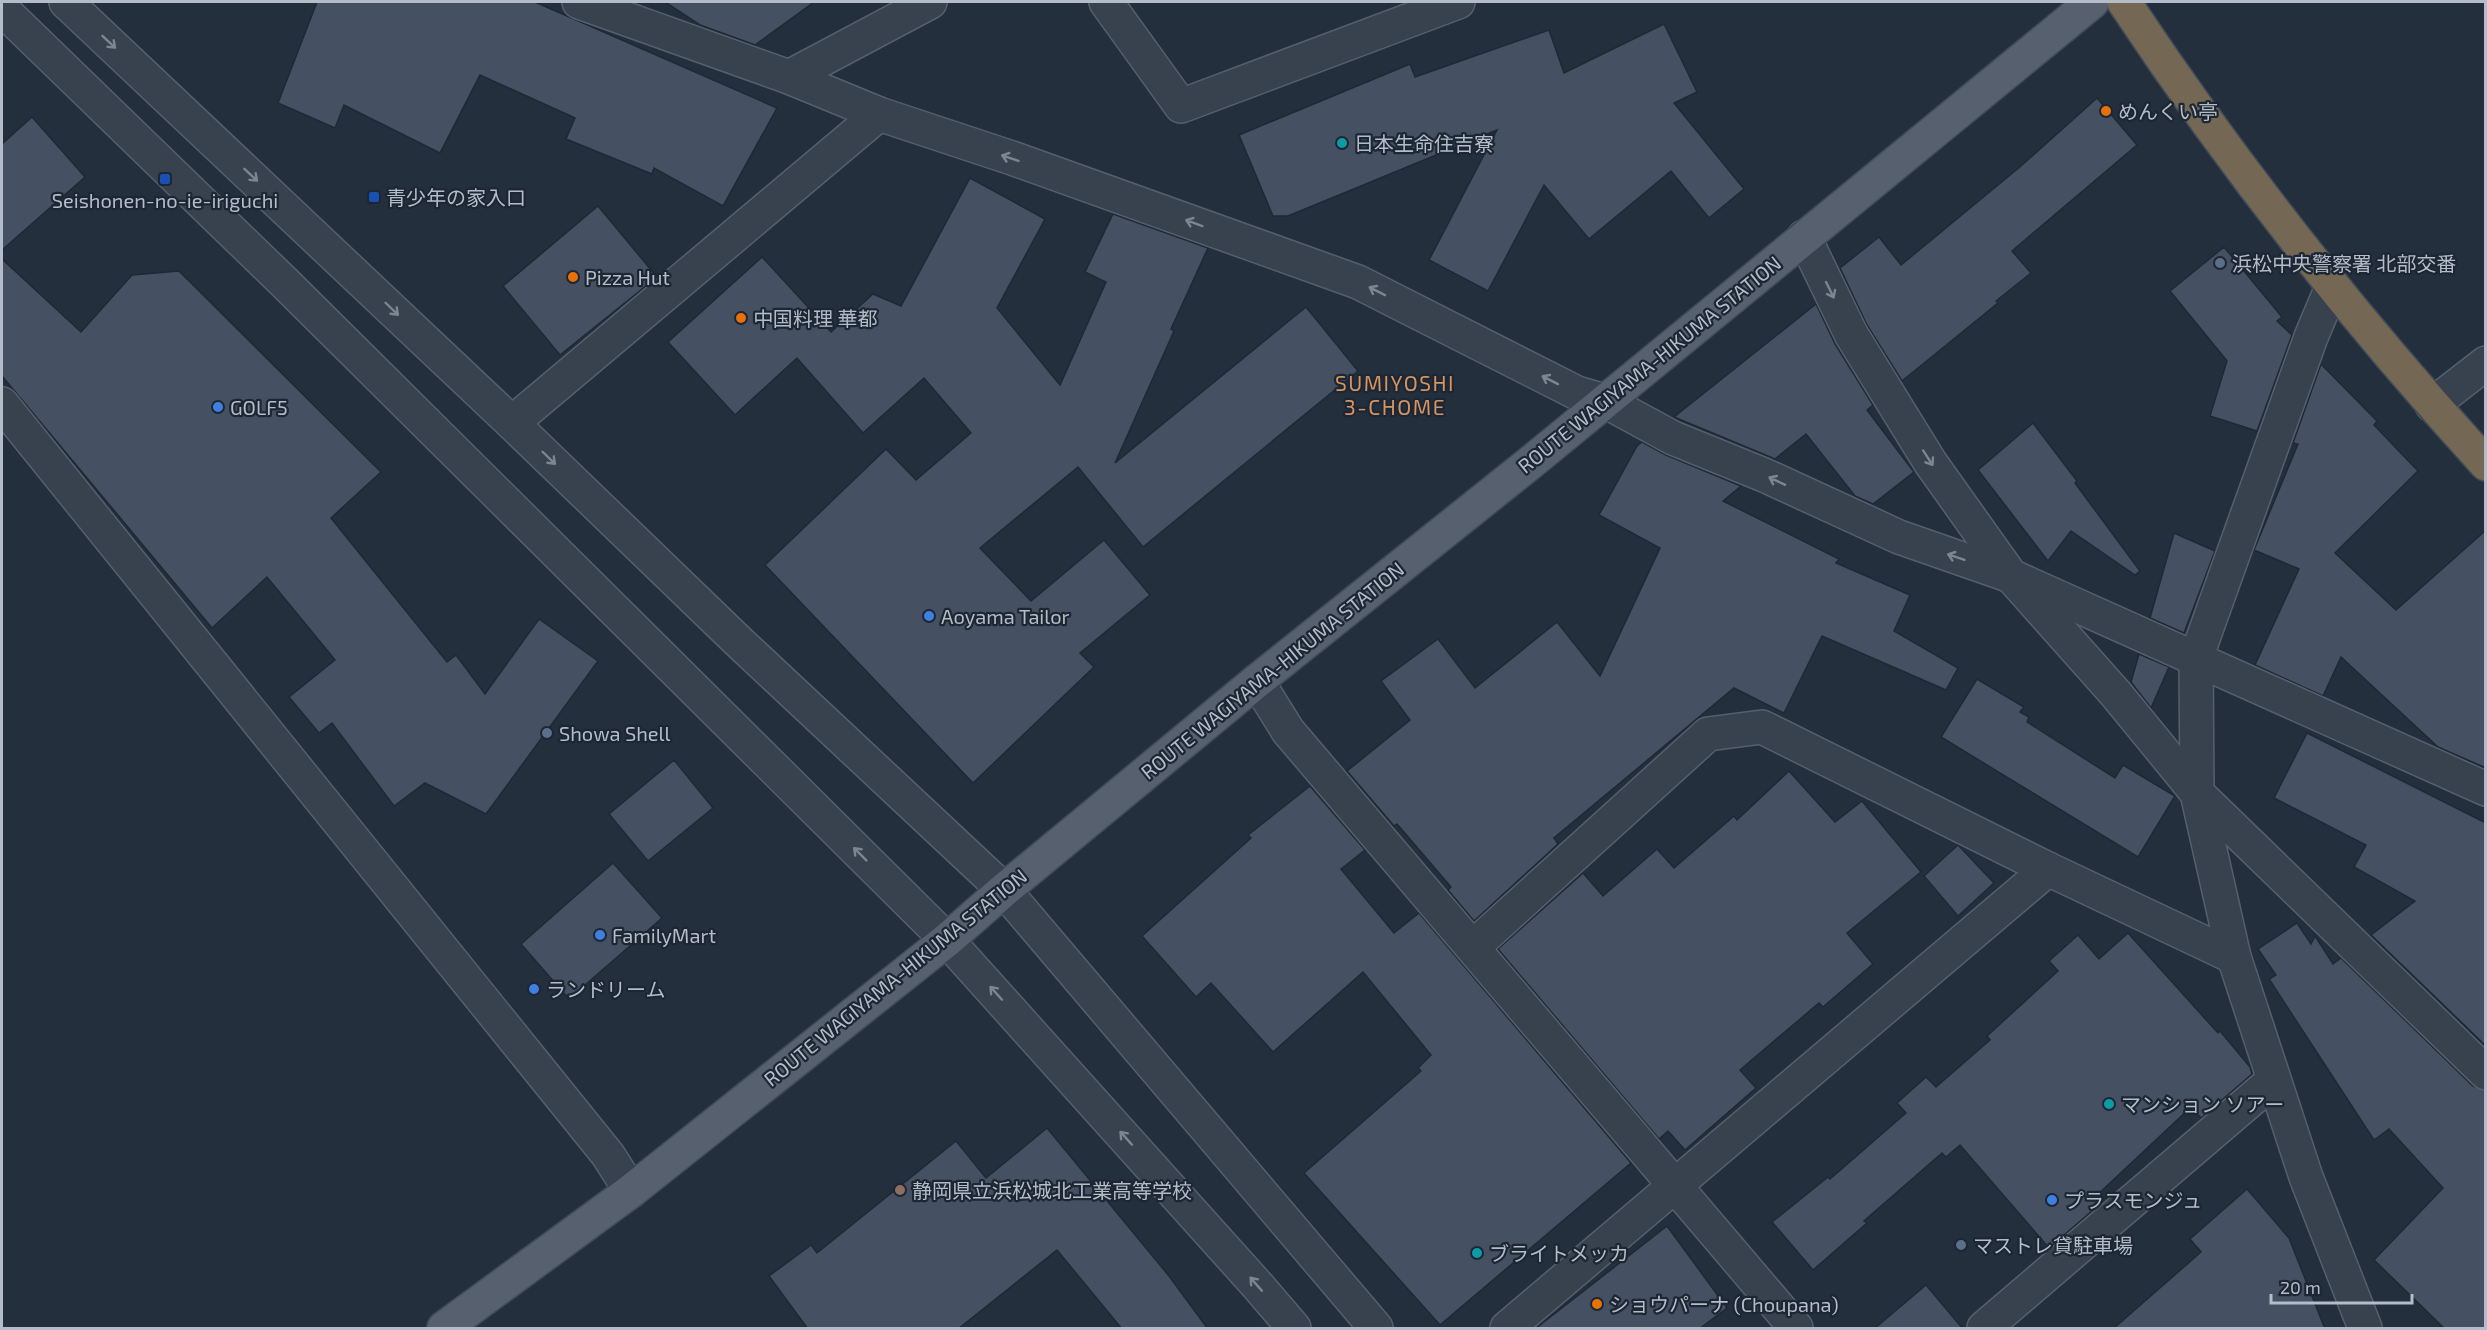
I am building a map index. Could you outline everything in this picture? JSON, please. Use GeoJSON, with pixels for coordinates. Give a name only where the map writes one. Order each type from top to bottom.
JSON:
{"type":"FeatureCollection","features":[{"type":"Feature","properties":{"kind":"highway"},"geometry":{"type":"LineString","coordinates":[[2124,2],[2171,73],[2332,286],[2432,405],[2486,464]]}},
{"type":"Feature","properties":{"kind":"main road","name":"ROUTE WAGIYAMA-HIKUMA STATION"},"geometry":{"type":"LineString","coordinates":[[444,1329],[631,1191],[947,940],[1004,890],[1257,681],[1605,401],[2092,2]]}},
{"type":"Feature","properties":{"kind":"street"},"geometry":{"type":"LineString","coordinates":[[66,2],[512,423],[739,642],[1004,890],[1376,1329]]}},
{"type":"Feature","properties":{"kind":"street"},"geometry":{"type":"LineString","coordinates":[[579,2],[789,77],[879,114],[1358,282],[1577,393],[1605,401],[1673,438],[1899,537],[2011,576],[2483,788]]}},
{"type":"Feature","properties":{"kind":"street"},"geometry":{"type":"LineString","coordinates":[[789,77],[930,2]]}},
{"type":"Feature","properties":{"kind":"street"},"geometry":{"type":"LineString","coordinates":[[1106,2],[1181,106],[1458,2]]}},
{"type":"Feature","properties":{"kind":"street"},"geometry":{"type":"LineString","coordinates":[[2,9],[285,284],[947,940],[1243,1268],[1294,1329]]}},
{"type":"Feature","properties":{"kind":"street"},"geometry":{"type":"LineString","coordinates":[[512,423],[879,114]]}},
{"type":"Feature","properties":{"kind":"street"},"geometry":{"type":"LineString","coordinates":[[1804,237],[1851,334],[1930,462],[2011,576],[2116,694],[2197,794],[2486,1073]]}},
{"type":"Feature","properties":{"kind":"street"},"geometry":{"type":"LineString","coordinates":[[2332,286],[2311,337],[2196,658],[2197,794],[2234,957],[2306,1178],[2365,1329]]}},
{"type":"Feature","properties":{"kind":"street"},"geometry":{"type":"LineString","coordinates":[[2432,405],[2486,363]]}},
{"type":"Feature","properties":{"kind":"street"},"geometry":{"type":"LineString","coordinates":[[2,404],[608,1155],[631,1191]]}},
{"type":"Feature","properties":{"kind":"street"},"geometry":{"type":"LineString","coordinates":[[1257,681],[1288,731],[1796,1329]]}},
{"type":"Feature","properties":{"kind":"street"},"geometry":{"type":"LineString","coordinates":[[1473,947],[1708,734],[1762,727],[2048,869],[2234,957]]}},
{"type":"Feature","properties":{"kind":"street"},"geometry":{"type":"LineString","coordinates":[[1507,1329],[2048,869]]}},
{"type":"Feature","properties":{"kind":"street"},"geometry":{"type":"LineString","coordinates":[[1984,1329],[2274,1080]]}},
{"type":"Feature","properties":{"kind":"building"},"geometry":{"type":"Polygon","coordinates":[[[317,2],[535,2],[777,108],[723,206],[654,168],[652,174],[566,139],[575,118],[480,75],[440,153],[344,105],[335,128],[278,103],[317,2]]]}},
{"type":"Feature","properties":{"kind":"building"},"geometry":{"type":"Polygon","coordinates":[[[665,2],[814,2],[755,45],[700,25],[665,2]]]}},
{"type":"Feature","properties":{"kind":"building"},"geometry":{"type":"Polygon","coordinates":[[[1664,24],[1697,92],[1674,103],[1744,189],[1709,218],[1671,171],[1589,239],[1544,185],[1488,291],[1429,260],[1497,130],[1288,216],[1273,216],[1239,135],[1410,64],[1415,77],[1549,30],[1564,73],[1664,24]]]}},
{"type":"Feature","properties":{"kind":"building"},"geometry":{"type":"Polygon","coordinates":[[[2097,98],[2137,145],[2012,251],[2031,273],[1996,301],[1998,303],[1902,381],[1867,325],[1840,268],[1879,237],[1901,265],[2021,166],[2097,98]]]}},
{"type":"Feature","properties":{"kind":"building"},"geometry":{"type":"Polygon","coordinates":[[[32,117],[85,177],[2,250],[2,144],[32,117]]]}},
{"type":"Feature","properties":{"kind":"building"},"geometry":{"type":"Polygon","coordinates":[[[970,178],[1045,219],[997,308],[1060,385],[1106,282],[1085,272],[1113,214],[1208,248],[1171,329],[1174,331],[1115,463],[1306,307],[1358,371],[1143,547],[1078,467],[980,548],[1031,601],[1104,540],[1150,595],[1080,653],[1094,667],[973,783],[765,565],[886,449],[916,480],[971,433],[924,378],[863,433],[797,358],[735,415],[668,342],[762,257],[831,332],[873,294],[901,306],[970,178]]]}},
{"type":"Feature","properties":{"kind":"building"},"geometry":{"type":"Polygon","coordinates":[[[598,206],[657,277],[560,355],[503,286],[598,206]]]}},
{"type":"Feature","properties":{"kind":"building"},"geometry":{"type":"Polygon","coordinates":[[[2224,247],[2282,317],[2277,321],[2292,335],[2257,431],[2210,416],[2227,361],[2170,291],[2224,247]]]}},
{"type":"Feature","properties":{"kind":"building"},"geometry":{"type":"Polygon","coordinates":[[[2,259],[81,332],[132,275],[179,271],[381,472],[331,518],[447,662],[456,655],[485,694],[539,619],[598,661],[486,814],[425,783],[394,806],[332,723],[319,733],[289,697],[335,660],[267,577],[212,628],[2,376],[2,259]]]}},
{"type":"Feature","properties":{"kind":"building"},"geometry":{"type":"Polygon","coordinates":[[[1816,304],[1835,344],[1873,405],[1867,410],[1914,472],[1873,504],[1855,496],[1806,434],[1775,459],[1674,417],[1816,304]]]}},
{"type":"Feature","properties":{"kind":"building"},"geometry":{"type":"Polygon","coordinates":[[[2321,364],[2377,421],[2374,425],[2418,471],[2335,553],[2396,610],[2486,530],[2486,768],[2438,747],[2341,657],[2323,696],[2255,665],[2299,569],[2254,550],[2298,444],[2293,443],[2321,364]]]}},
{"type":"Feature","properties":{"kind":"building"},"geometry":{"type":"Polygon","coordinates":[[[2033,423],[2140,571],[2135,575],[2071,531],[2048,561],[1978,470],[2033,423]]]}},
{"type":"Feature","properties":{"kind":"building"},"geometry":{"type":"Polygon","coordinates":[[[1642,442],[1666,455],[1741,486],[1723,501],[1839,559],[1836,563],[1910,595],[1894,631],[1958,668],[1946,690],[1822,636],[1784,713],[1734,688],[1554,838],[1558,844],[1474,921],[1448,890],[1451,887],[1397,824],[1394,826],[1347,771],[1410,720],[1381,681],[1438,639],[1475,688],[1557,622],[1600,676],[1660,548],[1599,515],[1637,446],[1642,442]]]}},
{"type":"Feature","properties":{"kind":"building"},"geometry":{"type":"Polygon","coordinates":[[[2174,533],[2215,551],[2184,633],[2150,618],[2174,533]]]}},
{"type":"Feature","properties":{"kind":"building"},"geometry":{"type":"Polygon","coordinates":[[[2139,654],[2169,667],[2151,708],[2131,682],[2139,654]]]}},
{"type":"Feature","properties":{"kind":"building"},"geometry":{"type":"Polygon","coordinates":[[[1977,679],[2024,707],[2020,712],[2029,717],[2027,722],[2115,778],[2123,765],[2175,796],[2138,857],[1941,737],[1977,679]]]}},
{"type":"Feature","properties":{"kind":"building"},"geometry":{"type":"Polygon","coordinates":[[[2307,733],[2486,823],[2486,1046],[2371,935],[2415,901],[2354,867],[2366,845],[2274,798],[2307,733]]]}},
{"type":"Feature","properties":{"kind":"building"},"geometry":{"type":"Polygon","coordinates":[[[674,760],[713,808],[648,861],[609,814],[674,760]]]}},
{"type":"Feature","properties":{"kind":"building"},"geometry":{"type":"Polygon","coordinates":[[[1789,771],[1835,822],[1862,801],[1921,872],[1847,933],[1873,964],[1823,1007],[1819,1003],[1740,1070],[1756,1088],[1685,1150],[1668,1131],[1659,1139],[1498,949],[1583,873],[1603,896],[1657,849],[1674,868],[1734,816],[1737,820],[1789,771]]]}},
{"type":"Feature","properties":{"kind":"building"},"geometry":{"type":"Polygon","coordinates":[[[1310,786],[1365,850],[1341,869],[1394,933],[1419,913],[1631,1163],[1440,1325],[1304,1173],[1421,1071],[1418,1068],[1431,1055],[1363,972],[1273,1052],[1211,983],[1196,997],[1142,936],[1251,838],[1248,835],[1310,786]]]}},
{"type":"Feature","properties":{"kind":"building"},"geometry":{"type":"Polygon","coordinates":[[[1958,845],[1994,883],[1958,916],[1924,876],[1958,845]]]}},
{"type":"Feature","properties":{"kind":"building"},"geometry":{"type":"Polygon","coordinates":[[[613,863],[662,918],[569,999],[521,944],[613,863]]]}},
{"type":"Feature","properties":{"kind":"building"},"geometry":{"type":"Polygon","coordinates":[[[2297,923],[2311,944],[2315,936],[2333,964],[2341,958],[2473,1086],[2486,1091],[2486,1329],[2445,1329],[2374,1260],[2443,1188],[2389,1129],[2374,1140],[2269,979],[2276,975],[2258,949],[2297,923]]]}},
{"type":"Feature","properties":{"kind":"building"},"geometry":{"type":"Polygon","coordinates":[[[2128,933],[2218,1033],[2220,1031],[2250,1067],[2252,1074],[2201,1118],[2191,1107],[2094,1198],[2100,1204],[2049,1248],[1960,1145],[1946,1157],[1942,1153],[1864,1221],[1867,1223],[1813,1270],[1772,1222],[1828,1177],[1830,1179],[1906,1113],[1897,1103],[1926,1077],[1936,1087],[1990,1040],[1987,1036],[2058,971],[2049,961],[2078,935],[2099,959],[2128,933]]]}},
{"type":"Feature","properties":{"kind":"building"},"geometry":{"type":"Polygon","coordinates":[[[1047,1128],[1169,1276],[1208,1329],[1122,1329],[1057,1250],[958,1329],[808,1329],[769,1276],[811,1245],[817,1253],[956,1141],[986,1178],[1047,1128]]]}},
{"type":"Feature","properties":{"kind":"building"},"geometry":{"type":"Polygon","coordinates":[[[2247,1189],[2289,1238],[2325,1329],[2113,1329],[2201,1252],[2190,1239],[2247,1189]]]}},
{"type":"Feature","properties":{"kind":"building"},"geometry":{"type":"Polygon","coordinates":[[[1667,1226],[1727,1308],[1699,1329],[1535,1329],[1667,1226]]]}},
{"type":"Feature","properties":{"kind":"building"},"geometry":{"type":"Polygon","coordinates":[[[1926,1285],[1963,1329],[1874,1329],[1926,1285]]]}},
{"type":"Feature","properties":{"kind":"place","name":"めんくい亭"},"geometry":{"type":"Point","coordinates":[2106,111]}},
{"type":"Feature","properties":{"kind":"place","name":"日本生命住吉寮"},"geometry":{"type":"Point","coordinates":[1342,143]}},
{"type":"Feature","properties":{"kind":"place","name":"Seishonen-no-ie-iriguchi"},"geometry":{"type":"Point","coordinates":[165,179]}},
{"type":"Feature","properties":{"kind":"place","name":"青少年の家入口"},"geometry":{"type":"Point","coordinates":[374,197]}},
{"type":"Feature","properties":{"kind":"place","name":"浜松中央警察署 北部交番"},"geometry":{"type":"Point","coordinates":[2220,263]}},
{"type":"Feature","properties":{"kind":"place","name":"Pizza Hut"},"geometry":{"type":"Point","coordinates":[573,277]}},
{"type":"Feature","properties":{"kind":"place","name":"中国料理 華都"},"geometry":{"type":"Point","coordinates":[741,318]}},
{"type":"Feature","properties":{"kind":"place","name":"GOLF5"},"geometry":{"type":"Point","coordinates":[218,407]}},
{"type":"Feature","properties":{"kind":"place","name":"Aoyama Tailor"},"geometry":{"type":"Point","coordinates":[929,616]}},
{"type":"Feature","properties":{"kind":"place","name":"Showa Shell"},"geometry":{"type":"Point","coordinates":[547,733]}},
{"type":"Feature","properties":{"kind":"place","name":"FamilyMart"},"geometry":{"type":"Point","coordinates":[600,935]}},
{"type":"Feature","properties":{"kind":"place","name":"ランドリーム"},"geometry":{"type":"Point","coordinates":[534,989]}},
{"type":"Feature","properties":{"kind":"place","name":"マンション ソアー"},"geometry":{"type":"Point","coordinates":[2109,1104]}},
{"type":"Feature","properties":{"kind":"place","name":"静岡県立浜松城北工業高等学校"},"geometry":{"type":"Point","coordinates":[900,1190]}},
{"type":"Feature","properties":{"kind":"place","name":"プラスモンジュ"},"geometry":{"type":"Point","coordinates":[2052,1200]}},
{"type":"Feature","properties":{"kind":"place","name":"マストレ貸駐車場"},"geometry":{"type":"Point","coordinates":[1961,1245]}},
{"type":"Feature","properties":{"kind":"place","name":"ブライトメッカ"},"geometry":{"type":"Point","coordinates":[1477,1253]}},
{"type":"Feature","properties":{"kind":"place","name":"ショウパーナ (Choupana)"},"geometry":{"type":"Point","coordinates":[1597,1304]}},
{"type":"Feature","properties":{"kind":"district","name":"SUMIYOSHI 3-CHOME"},"geometry":{"type":"Point","coordinates":[1395,394]}}]}
